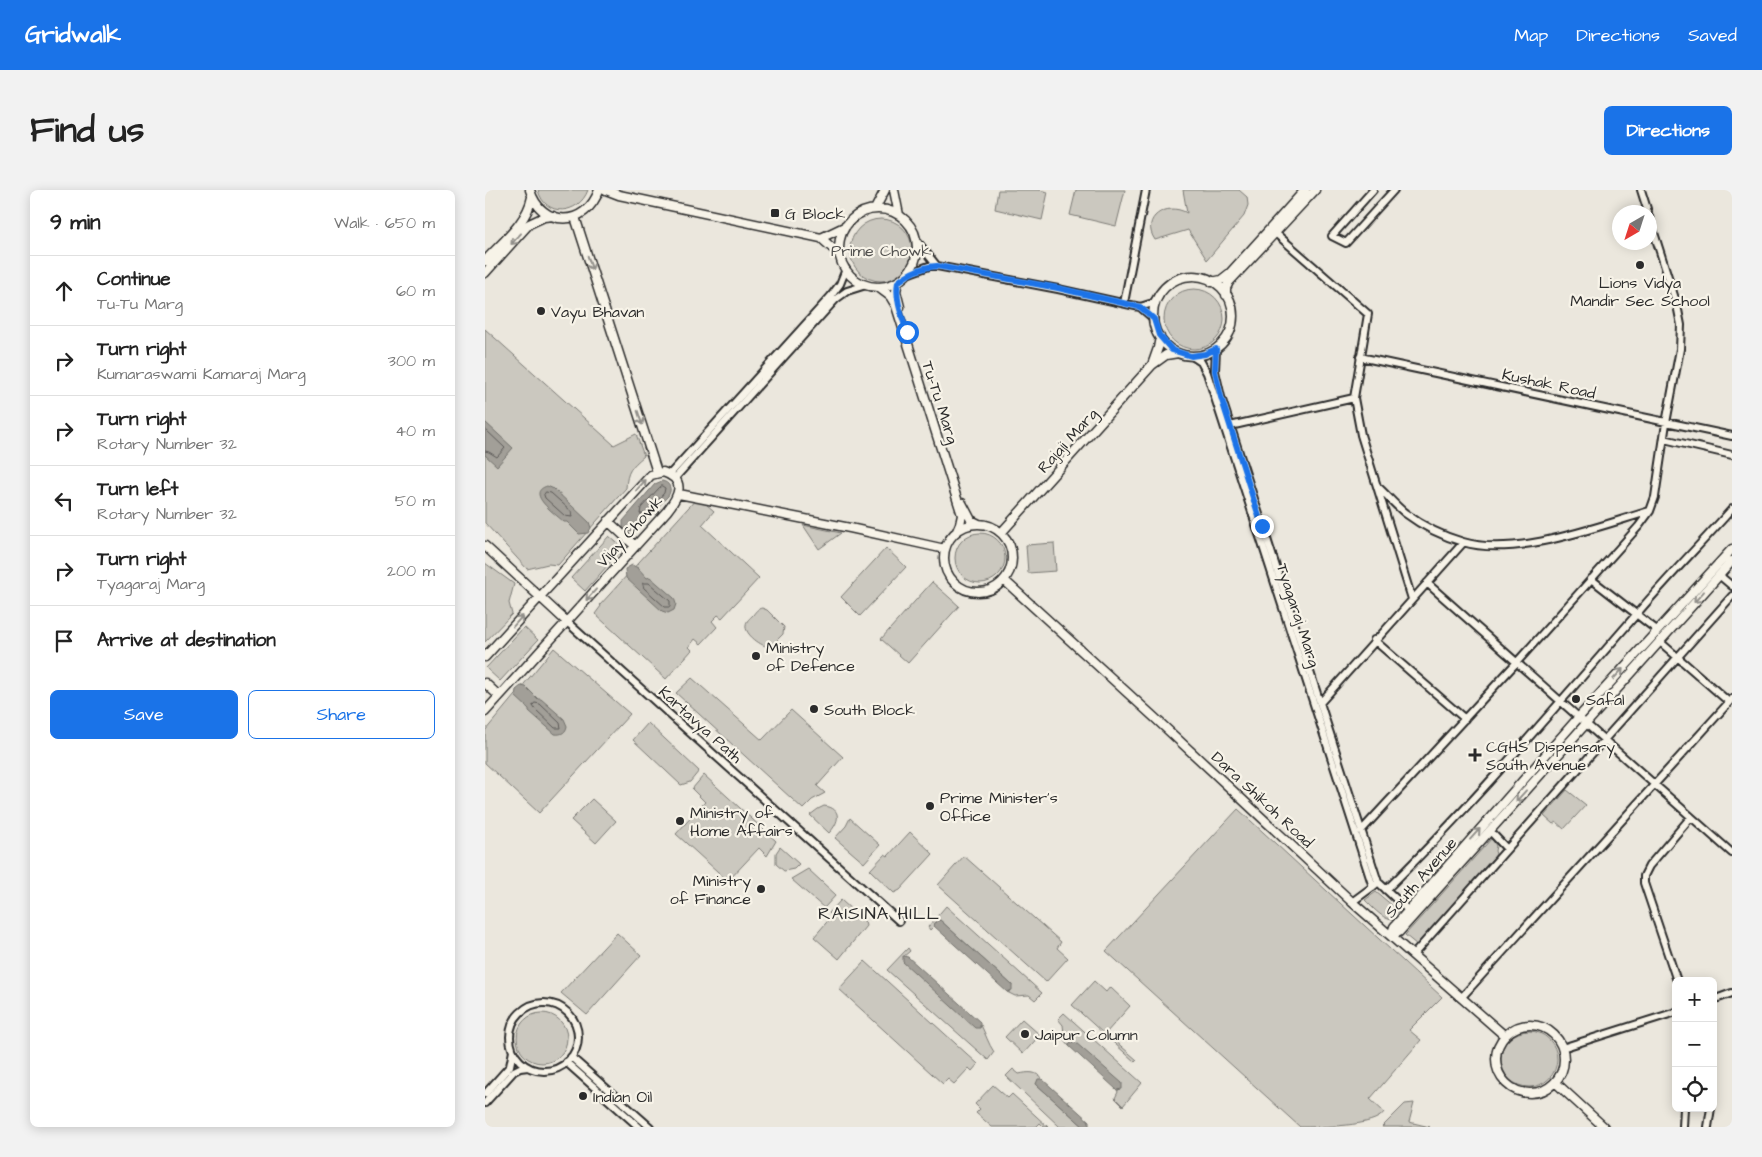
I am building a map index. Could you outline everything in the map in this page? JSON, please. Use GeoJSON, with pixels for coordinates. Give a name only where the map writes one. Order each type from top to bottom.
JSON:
{"type":"FeatureCollection","features":[{"type":"Feature","properties":{"kind":"main road"},"geometry":{"type":"LineString","coordinates":[[606,190],[619,195]]}},
{"type":"Feature","properties":{"kind":"main road"},"geometry":{"type":"LineString","coordinates":[[875,209],[885,190]]}},
{"type":"Feature","properties":{"kind":"main road"},"geometry":{"type":"LineString","coordinates":[[894,190],[899,215]]}},
{"type":"Feature","properties":{"kind":"main road"},"geometry":{"type":"LineString","coordinates":[[1227,294],[1212,282],[1195,277],[1181,279],[1168,286],[1159,296],[1154,310],[1156,329],[1160,337],[1178,353],[1191,356],[1205,354],[1216,349],[1225,341],[1232,326],[1233,310],[1226,288],[1229,282],[1305,190]]}},
{"type":"Feature","properties":{"kind":"main road"},"geometry":{"type":"LineString","coordinates":[[1212,282],[1226,277],[1315,190]]}},
{"type":"Feature","properties":{"kind":"main road"},"geometry":{"type":"LineString","coordinates":[[531,194],[543,211],[562,218],[575,217],[587,211],[598,193],[619,195],[821,238],[840,255]]}},
{"type":"Feature","properties":{"kind":"main road"},"geometry":{"type":"LineString","coordinates":[[485,261],[524,218],[529,209],[531,194]]}},
{"type":"Feature","properties":{"kind":"main road"},"geometry":{"type":"LineString","coordinates":[[821,238],[847,225],[859,214],[875,209],[887,210],[899,215],[907,222],[917,241],[915,262],[907,274],[898,282],[878,287],[866,285],[855,279],[845,269],[840,255],[842,234],[847,225]]}},
{"type":"Feature","properties":{"kind":"main road"},"geometry":{"type":"LineString","coordinates":[[485,273],[529,224],[553,216]]}},
{"type":"Feature","properties":{"kind":"main road"},"geometry":{"type":"LineString","coordinates":[[575,217],[657,472]]}},
{"type":"Feature","properties":{"kind":"main road","name":"Tu-Tu Marg"},"geometry":{"type":"LineString","coordinates":[[898,282],[896,291],[898,300],[963,506],[971,520],[979,524]]}},
{"type":"Feature","properties":{"kind":"main road","name":"Tu-Tu Marg"},"geometry":{"type":"LineString","coordinates":[[878,287],[890,296],[896,306],[921,383],[962,515],[961,524],[957,531]]}},
{"type":"Feature","properties":{"kind":"main road","name":"Rajaji Marg"},"geometry":{"type":"LineString","coordinates":[[1152,365],[1160,337]]}},
{"type":"Feature","properties":{"kind":"main road","name":"Rajaji Marg"},"geometry":{"type":"LineString","coordinates":[[1001,533],[1152,365],[1166,355],[1178,353]]}},
{"type":"Feature","properties":{"kind":"main road","name":"Vijay Chowk"},"geometry":{"type":"LineString","coordinates":[[485,657],[646,479],[657,472],[663,472],[672,476],[678,483],[679,494],[667,511],[485,712]]}},
{"type":"Feature","properties":{"kind":"main road"},"geometry":{"type":"LineString","coordinates":[[679,494],[945,549]]}},
{"type":"Feature","properties":{"kind":"main road"},"geometry":{"type":"LineString","coordinates":[[608,521],[635,546]]}},
{"type":"Feature","properties":{"kind":"main road"},"geometry":{"type":"LineString","coordinates":[[979,524],[991,527],[1001,533],[1009,545],[1012,560],[1008,574],[997,586],[989,590],[971,591],[955,583],[943,566],[945,549],[957,531],[964,527],[979,524]]}},
{"type":"Feature","properties":{"kind":"main road","name":"Kartavya Path"},"geometry":{"type":"LineString","coordinates":[[485,546],[567,622]]}},
{"type":"Feature","properties":{"kind":"main road","name":"South Avenue"},"geometry":{"type":"LineString","coordinates":[[1411,913],[1579,717],[1732,549]]}},
{"type":"Feature","properties":{"kind":"main road","name":"South Avenue"},"geometry":{"type":"LineString","coordinates":[[1391,936],[1394,927],[1411,913],[1490,831],[1732,561]]}},
{"type":"Feature","properties":{"kind":"main road","name":"Dara Shikoh Road"},"geometry":{"type":"LineString","coordinates":[[1004,580],[1352,902],[1505,1036]]}},
{"type":"Feature","properties":{"kind":"main road"},"geometry":{"type":"LineString","coordinates":[[485,683],[499,696]]}},
{"type":"Feature","properties":{"kind":"main road"},"geometry":{"type":"LineString","coordinates":[[1537,1026],[1552,1034],[1562,1048],[1563,1066],[1555,1082],[1543,1090],[1530,1093],[1516,1090],[1509,1086],[1499,1074],[1496,1060],[1498,1047],[1505,1036],[1519,1027],[1537,1026]]}},
{"type":"Feature","properties":{"kind":"main road"},"geometry":{"type":"LineString","coordinates":[[1555,1082],[1604,1127]]}},
{"type":"Feature","properties":{"kind":"street"},"geometry":{"type":"LineString","coordinates":[[1124,303],[1146,190]]}},
{"type":"Feature","properties":{"kind":"street"},"geometry":{"type":"LineString","coordinates":[[1373,190],[1332,236],[1346,244],[1394,190]]}},
{"type":"Feature","properties":{"kind":"street"},"geometry":{"type":"LineString","coordinates":[[1641,190],[1646,205]]}},
{"type":"Feature","properties":{"kind":"street"},"geometry":{"type":"LineString","coordinates":[[1272,231],[1368,314],[1354,398],[1361,435],[1411,600]]}},
{"type":"Feature","properties":{"kind":"street"},"geometry":{"type":"LineString","coordinates":[[917,241],[937,266]]}},
{"type":"Feature","properties":{"kind":"street"},"geometry":{"type":"LineString","coordinates":[[1361,831],[1517,662],[1639,526],[1650,511],[1655,497],[1680,349],[1681,325],[1677,305],[1657,242]]}},
{"type":"Feature","properties":{"kind":"street"},"geometry":{"type":"LineString","coordinates":[[907,274],[916,270],[937,266],[1058,288],[1140,307],[1154,319]]}},
{"type":"Feature","properties":{"kind":"street"},"geometry":{"type":"LineString","coordinates":[[672,476],[831,296],[840,284],[845,269]]}},
{"type":"Feature","properties":{"kind":"street"},"geometry":{"type":"LineString","coordinates":[[672,476],[835,299],[847,291],[866,285]]}},
{"type":"Feature","properties":{"kind":"street"},"geometry":{"type":"LineString","coordinates":[[1140,307],[1153,303],[1159,296]]}},
{"type":"Feature","properties":{"kind":"street","name":"Tyagaraj Marg"},"geometry":{"type":"LineString","coordinates":[[1216,349],[1215,371],[1230,426],[1361,831],[1375,885]]}},
{"type":"Feature","properties":{"kind":"street","name":"Tyagaraj Marg"},"geometry":{"type":"LineString","coordinates":[[1191,356],[1201,362],[1207,373],[1375,885]]}},
{"type":"Feature","properties":{"kind":"street","name":"Kushak Road"},"geometry":{"type":"LineString","coordinates":[[1360,357],[1732,436]]}},
{"type":"Feature","properties":{"kind":"street"},"geometry":{"type":"LineString","coordinates":[[1230,426],[1354,398]]}},
{"type":"Feature","properties":{"kind":"street"},"geometry":{"type":"LineString","coordinates":[[1664,439],[1732,455]]}},
{"type":"Feature","properties":{"kind":"street"},"geometry":{"type":"LineString","coordinates":[[1375,484],[1404,512],[1430,529],[1463,543],[1492,546],[1526,544],[1560,538],[1650,511]]}},
{"type":"Feature","properties":{"kind":"street"},"geometry":{"type":"LineString","coordinates":[[1386,890],[1433,842],[1561,701],[1636,614],[1732,510]]}},
{"type":"Feature","properties":{"kind":"street"},"geometry":{"type":"LineString","coordinates":[[1319,703],[1463,543]]}},
{"type":"Feature","properties":{"kind":"street"},"geometry":{"type":"LineString","coordinates":[[1719,575],[1732,586]]}},
{"type":"Feature","properties":{"kind":"street"},"geometry":{"type":"LineString","coordinates":[[1591,578],[1657,631]]}},
{"type":"Feature","properties":{"kind":"street"},"geometry":{"type":"LineString","coordinates":[[1427,583],[1732,853]]}},
{"type":"Feature","properties":{"kind":"street"},"geometry":{"type":"LineString","coordinates":[[1413,955],[1732,596]]}},
{"type":"Feature","properties":{"kind":"street","name":"Kartavya Path"},"geometry":{"type":"LineString","coordinates":[[567,622],[899,921]]}},
{"type":"Feature","properties":{"kind":"street"},"geometry":{"type":"LineString","coordinates":[[1374,640],[1465,719]]}},
{"type":"Feature","properties":{"kind":"street"},"geometry":{"type":"LineString","coordinates":[[1461,998],[1731,700],[1659,642]]}},
{"type":"Feature","properties":{"kind":"street"},"geometry":{"type":"LineString","coordinates":[[1676,977],[1644,883],[1644,876],[1649,866],[1691,817]]}},
{"type":"Feature","properties":{"kind":"street"},"geometry":{"type":"LineString","coordinates":[[1490,831],[1507,849]]}},
{"type":"Feature","properties":{"kind":"street"},"geometry":{"type":"LineString","coordinates":[[1352,902],[1375,885],[1386,890],[1411,913]]}},
{"type":"Feature","properties":{"kind":"street"},"geometry":{"type":"LineString","coordinates":[[1717,999],[1732,994]]}},
{"type":"Feature","properties":{"kind":"street"},"geometry":{"type":"LineString","coordinates":[[532,1004],[553,1004],[565,1011],[574,1022],[577,1043],[568,1060],[557,1068],[538,1070],[528,1067],[519,1060],[513,1051],[510,1036],[511,1029],[516,1017],[532,1004]]}},
{"type":"Feature","properties":{"kind":"street"},"geometry":{"type":"LineString","coordinates":[[1562,1048],[1672,1013]]}},
{"type":"Feature","properties":{"kind":"street"},"geometry":{"type":"LineString","coordinates":[[485,1094],[510,1066],[513,1051]]}},
{"type":"Feature","properties":{"kind":"street"},"geometry":{"type":"LineString","coordinates":[[568,1060],[639,1127]]}},
{"type":"Feature","properties":{"kind":"street"},"geometry":{"type":"LineString","coordinates":[[568,1060],[650,1127]]}},
{"type":"Feature","properties":{"kind":"street"},"geometry":{"type":"LineString","coordinates":[[485,1103],[514,1071],[528,1067]]}},
{"type":"Feature","properties":{"kind":"street"},"geometry":{"type":"LineString","coordinates":[[1683,1127],[1684,1112]]}},
{"type":"Feature","properties":{"kind":"street"},"geometry":{"type":"LineString","coordinates":[[1708,1127],[1710,1112]]}},
{"type":"Feature","properties":{"kind":"green space"},"geometry":{"type":"Polygon","coordinates":[[[538,190],[588,190],[584,198],[577,204],[562,210],[547,205],[538,190]]]}},
{"type":"Feature","properties":{"kind":"green space"},"geometry":{"type":"Polygon","coordinates":[[[998,190],[1039,190],[1048,192],[1042,220],[995,209],[998,190]]]}},
{"type":"Feature","properties":{"kind":"green space"},"geometry":{"type":"Polygon","coordinates":[[[1076,190],[1125,190],[1116,226],[1070,215],[1076,190]]]}},
{"type":"Feature","properties":{"kind":"green space"},"geometry":{"type":"Polygon","coordinates":[[[1183,190],[1239,190],[1247,197],[1248,205],[1244,216],[1207,260],[1188,230],[1155,240],[1151,232],[1153,219],[1164,210],[1179,210],[1187,213],[1183,190]]]}},
{"type":"Feature","properties":{"kind":"green space","name":"Prime Chowk"},"geometry":{"type":"Polygon","coordinates":[[[881,219],[893,221],[903,228],[910,238],[912,250],[910,262],[903,272],[893,279],[881,281],[869,279],[859,272],[852,262],[850,250],[852,238],[859,228],[869,221],[881,219]]]}},
{"type":"Feature","properties":{"kind":"green space"},"geometry":{"type":"Polygon","coordinates":[[[1194,289],[1210,294],[1215,298],[1219,303],[1224,319],[1219,335],[1215,340],[1210,344],[1194,349],[1178,344],[1173,340],[1169,335],[1164,319],[1169,303],[1173,298],[1178,294],[1194,289]]]}},
{"type":"Feature","properties":{"kind":"green space"},"geometry":{"type":"Polygon","coordinates":[[[485,329],[614,445],[636,434],[644,456],[630,470],[626,488],[558,565],[548,564],[527,569],[485,523],[485,329]]]}},
{"type":"Feature","properties":{"kind":"green space"},"geometry":{"type":"Polygon","coordinates":[[[698,497],[714,511],[702,525],[759,578],[722,618],[718,615],[712,621],[717,627],[701,644],[695,639],[689,647],[692,650],[666,679],[595,614],[600,605],[698,497]]]}},
{"type":"Feature","properties":{"kind":"green space"},"geometry":{"type":"Polygon","coordinates":[[[803,525],[841,533],[819,549],[803,525]]]}},
{"type":"Feature","properties":{"kind":"green space"},"geometry":{"type":"Polygon","coordinates":[[[975,533],[985,533],[998,540],[1005,553],[1005,563],[998,576],[985,583],[975,583],[966,579],[959,572],[955,563],[955,553],[959,544],[966,537],[975,533]]]}},
{"type":"Feature","properties":{"kind":"green space"},"geometry":{"type":"Polygon","coordinates":[[[609,536],[623,548],[585,591],[571,578],[609,536]]]}},
{"type":"Feature","properties":{"kind":"green space"},"geometry":{"type":"Polygon","coordinates":[[[1054,543],[1056,571],[1028,573],[1026,545],[1054,543]]]}},
{"type":"Feature","properties":{"kind":"green space"},"geometry":{"type":"Polygon","coordinates":[[[886,548],[906,567],[860,616],[841,597],[886,548]]]}},
{"type":"Feature","properties":{"kind":"green space"},"geometry":{"type":"Polygon","coordinates":[[[485,563],[514,584],[509,603],[512,614],[485,642],[485,563]]]}},
{"type":"Feature","properties":{"kind":"green space"},"geometry":{"type":"Polygon","coordinates":[[[932,582],[959,606],[908,663],[881,639],[932,582]]]}},
{"type":"Feature","properties":{"kind":"green space"},"geometry":{"type":"Polygon","coordinates":[[[762,608],[767,610],[784,627],[783,634],[770,647],[754,639],[746,629],[748,620],[757,610],[762,608]]]}},
{"type":"Feature","properties":{"kind":"green space"},"geometry":{"type":"Polygon","coordinates":[[[524,627],[538,640],[500,681],[486,668],[524,627]]]}},
{"type":"Feature","properties":{"kind":"green space"},"geometry":{"type":"Polygon","coordinates":[[[554,648],[630,714],[539,813],[485,763],[485,731],[554,648]]]}},
{"type":"Feature","properties":{"kind":"green space"},"geometry":{"type":"Polygon","coordinates":[[[692,678],[762,740],[791,710],[843,757],[817,786],[825,793],[812,800],[803,809],[676,693],[692,678]]]}},
{"type":"Feature","properties":{"kind":"green space"},"geometry":{"type":"Polygon","coordinates":[[[648,723],[699,771],[690,782],[681,785],[633,740],[648,723]]]}},
{"type":"Feature","properties":{"kind":"green space"},"geometry":{"type":"Polygon","coordinates":[[[704,775],[776,841],[767,856],[759,848],[728,881],[676,834],[705,802],[692,789],[704,775]]]}},
{"type":"Feature","properties":{"kind":"green space"},"geometry":{"type":"Polygon","coordinates":[[[1567,790],[1586,805],[1564,829],[1556,822],[1553,824],[1544,816],[1567,790]]]}},
{"type":"Feature","properties":{"kind":"green space"},"geometry":{"type":"Polygon","coordinates":[[[592,799],[616,821],[596,843],[571,820],[592,799]]]}},
{"type":"Feature","properties":{"kind":"green space"},"geometry":{"type":"Polygon","coordinates":[[[824,806],[830,807],[837,813],[837,821],[829,833],[810,815],[824,806]]]}},
{"type":"Feature","properties":{"kind":"green space"},"geometry":{"type":"Polygon","coordinates":[[[1238,809],[1442,997],[1409,1030],[1421,1040],[1370,1099],[1384,1112],[1379,1117],[1370,1121],[1346,1125],[1300,1127],[1106,951],[1238,809]]]}},
{"type":"Feature","properties":{"kind":"green space"},"geometry":{"type":"Polygon","coordinates":[[[850,818],[880,845],[864,863],[835,838],[846,826],[850,818]]]}},
{"type":"Feature","properties":{"kind":"green space"},"geometry":{"type":"Polygon","coordinates":[[[910,832],[933,854],[900,890],[894,893],[870,870],[885,854],[888,856],[910,832]]]}},
{"type":"Feature","properties":{"kind":"green space"},"geometry":{"type":"Polygon","coordinates":[[[1492,838],[1496,846],[1494,857],[1417,945],[1405,935],[1492,838]]]}},
{"type":"Feature","properties":{"kind":"green space"},"geometry":{"type":"Polygon","coordinates":[[[780,847],[799,864],[794,869],[784,871],[776,864],[776,853],[780,847]]]}},
{"type":"Feature","properties":{"kind":"green space"},"geometry":{"type":"Polygon","coordinates":[[[964,856],[1061,942],[1057,948],[1068,958],[1046,982],[938,885],[964,856]]]}},
{"type":"Feature","properties":{"kind":"green space"},"geometry":{"type":"Polygon","coordinates":[[[808,869],[836,895],[824,908],[791,879],[808,869]]]}},
{"type":"Feature","properties":{"kind":"green space"},"geometry":{"type":"Polygon","coordinates":[[[1376,892],[1399,911],[1397,917],[1393,920],[1383,916],[1365,900],[1376,892]]]}},
{"type":"Feature","properties":{"kind":"green space"},"geometry":{"type":"Polygon","coordinates":[[[841,900],[865,922],[866,926],[839,959],[814,937],[832,916],[829,913],[841,900]]]}},
{"type":"Feature","properties":{"kind":"green space"},"geometry":{"type":"Polygon","coordinates":[[[946,906],[1042,993],[1035,1000],[1029,995],[1015,996],[1007,992],[1010,992],[1012,985],[940,920],[934,923],[930,930],[928,927],[946,906]]]}},
{"type":"Feature","properties":{"kind":"green space"},"geometry":{"type":"Polygon","coordinates":[[[617,933],[641,955],[587,1015],[561,993],[617,933]]]}},
{"type":"Feature","properties":{"kind":"green space"},"geometry":{"type":"Polygon","coordinates":[[[908,948],[910,951],[903,957],[980,1028],[981,1025],[994,1052],[988,1060],[887,970],[908,948]]]}},
{"type":"Feature","properties":{"kind":"green space"},"geometry":{"type":"Polygon","coordinates":[[[865,961],[978,1064],[972,1071],[969,1068],[954,1084],[948,1079],[943,1084],[839,989],[865,961]]]}},
{"type":"Feature","properties":{"kind":"green space"},"geometry":{"type":"Polygon","coordinates":[[[1094,981],[1106,992],[1110,987],[1130,1006],[1106,1033],[1137,1060],[1135,1062],[1072,1005],[1094,981]]]}},
{"type":"Feature","properties":{"kind":"green space"},"geometry":{"type":"Polygon","coordinates":[[[542,1013],[551,1015],[562,1024],[567,1038],[565,1047],[556,1058],[542,1063],[533,1061],[522,1052],[517,1038],[519,1029],[528,1018],[542,1013]]]}},
{"type":"Feature","properties":{"kind":"green space"},"geometry":{"type":"Polygon","coordinates":[[[1064,1013],[1142,1083],[1123,1106],[1115,1098],[1117,1090],[1119,1090],[1065,1041],[1063,1025],[1058,1019],[1064,1013]]]}},
{"type":"Feature","properties":{"kind":"green space"},"geometry":{"type":"Polygon","coordinates":[[[1022,1019],[1040,1035],[1023,1054],[1005,1037],[1022,1019]]]}},
{"type":"Feature","properties":{"kind":"green space"},"geometry":{"type":"Polygon","coordinates":[[[1529,1031],[1540,1033],[1549,1039],[1555,1048],[1557,1059],[1555,1070],[1549,1079],[1540,1085],[1529,1087],[1518,1085],[1509,1079],[1503,1070],[1501,1059],[1503,1048],[1509,1039],[1518,1033],[1529,1031]]]}},
{"type":"Feature","properties":{"kind":"green space"},"geometry":{"type":"Polygon","coordinates":[[[1013,1069],[1019,1074],[1032,1073],[1040,1076],[1042,1079],[1036,1084],[1084,1127],[1060,1127],[1006,1076],[1013,1069]]]}},
{"type":"Feature","properties":{"kind":"green space"},"geometry":{"type":"Polygon","coordinates":[[[993,1085],[1008,1098],[1012,1094],[1048,1127],[1044,1127],[1040,1123],[1036,1127],[992,1127],[976,1113],[980,1109],[975,1104],[993,1085]]]}},
{"type":"Feature","properties":{"kind":"green space"},"geometry":{"type":"Polygon","coordinates":[[[1414,1103],[1409,1122],[1430,1127],[1382,1127],[1405,1104],[1414,1103]]]}},
{"type":"Feature","properties":{"kind":"water"},"geometry":{"type":"Polygon","coordinates":[[[485,422],[513,448],[497,466],[485,455],[485,422]]]}},
{"type":"Feature","properties":{"kind":"water"},"geometry":{"type":"Polygon","coordinates":[[[662,481],[670,486],[668,496],[635,531],[626,532],[623,527],[623,521],[655,484],[662,481]]]}},
{"type":"Feature","properties":{"kind":"water"},"geometry":{"type":"Polygon","coordinates":[[[547,486],[554,489],[589,522],[591,528],[588,533],[579,534],[544,504],[539,494],[541,489],[547,486]]]}},
{"type":"Feature","properties":{"kind":"water"},"geometry":{"type":"Polygon","coordinates":[[[632,565],[638,568],[647,578],[650,577],[674,598],[676,604],[674,610],[668,613],[662,611],[626,578],[625,569],[632,565]]]}},
{"type":"Feature","properties":{"kind":"water"},"geometry":{"type":"Polygon","coordinates":[[[521,686],[526,687],[564,719],[567,726],[565,731],[555,734],[529,711],[515,696],[516,690],[521,686]]]}},
{"type":"Feature","properties":{"kind":"water"},"geometry":{"type":"Polygon","coordinates":[[[936,920],[940,920],[1012,985],[1012,990],[1007,992],[934,926],[936,920]]]}},
{"type":"Feature","properties":{"kind":"water"},"geometry":{"type":"Polygon","coordinates":[[[903,956],[908,957],[980,1022],[980,1028],[975,1028],[903,962],[903,956]]]}},
{"type":"Feature","properties":{"kind":"water"},"geometry":{"type":"Polygon","coordinates":[[[1071,1042],[1075,1042],[1122,1083],[1122,1089],[1117,1090],[1069,1046],[1071,1042]]]}},
{"type":"Feature","properties":{"kind":"water"},"geometry":{"type":"Polygon","coordinates":[[[1038,1079],[1042,1079],[1089,1121],[1089,1127],[1084,1127],[1036,1084],[1038,1079]]]}},
{"type":"Feature","properties":{"kind":"place","name":"G Block"},"geometry":{"type":"Point","coordinates":[775,213]}},
{"type":"Feature","properties":{"kind":"place","name":"Lions Vidya Mandir Sec School"},"geometry":{"type":"Point","coordinates":[1640,265]}},
{"type":"Feature","properties":{"kind":"place","name":"Vayu Bhavan"},"geometry":{"type":"Point","coordinates":[541,311]}},
{"type":"Feature","properties":{"kind":"place","name":"Ministry of Defence"},"geometry":{"type":"Point","coordinates":[756,656]}},
{"type":"Feature","properties":{"kind":"place","name":"Safal"},"geometry":{"type":"Point","coordinates":[1576,699]}},
{"type":"Feature","properties":{"kind":"place","name":"South Block"},"geometry":{"type":"Point","coordinates":[814,709]}},
{"type":"Feature","properties":{"kind":"place","name":"CGHS Dispensary South Avenue"},"geometry":{"type":"Point","coordinates":[1475,755]}},
{"type":"Feature","properties":{"kind":"place","name":"Prime Minister's Office"},"geometry":{"type":"Point","coordinates":[930,806]}},
{"type":"Feature","properties":{"kind":"place","name":"Ministry of Home Affairs"},"geometry":{"type":"Point","coordinates":[680,821]}},
{"type":"Feature","properties":{"kind":"place","name":"Ministry of Finance"},"geometry":{"type":"Point","coordinates":[761,889]}},
{"type":"Feature","properties":{"kind":"place","name":"Jaipur Column"},"geometry":{"type":"Point","coordinates":[1025,1034]}},
{"type":"Feature","properties":{"kind":"place","name":"Indian Oil"},"geometry":{"type":"Point","coordinates":[583,1096]}},
{"type":"Feature","properties":{"kind":"district","name":"RAISINA HILL"},"geometry":{"type":"Point","coordinates":[879,913]}},
{"type":"Feature","properties":{"kind":"route"},"geometry":{"type":"LineString","coordinates":[[907,332],[896,291],[898,282],[907,274],[929,266],[1058,288],[1140,307],[1154,319],[1156,329],[1162,341],[1172,350],[1185,355],[1199,356],[1216,349],[1215,371],[1221,397],[1262,526]]}}]}
